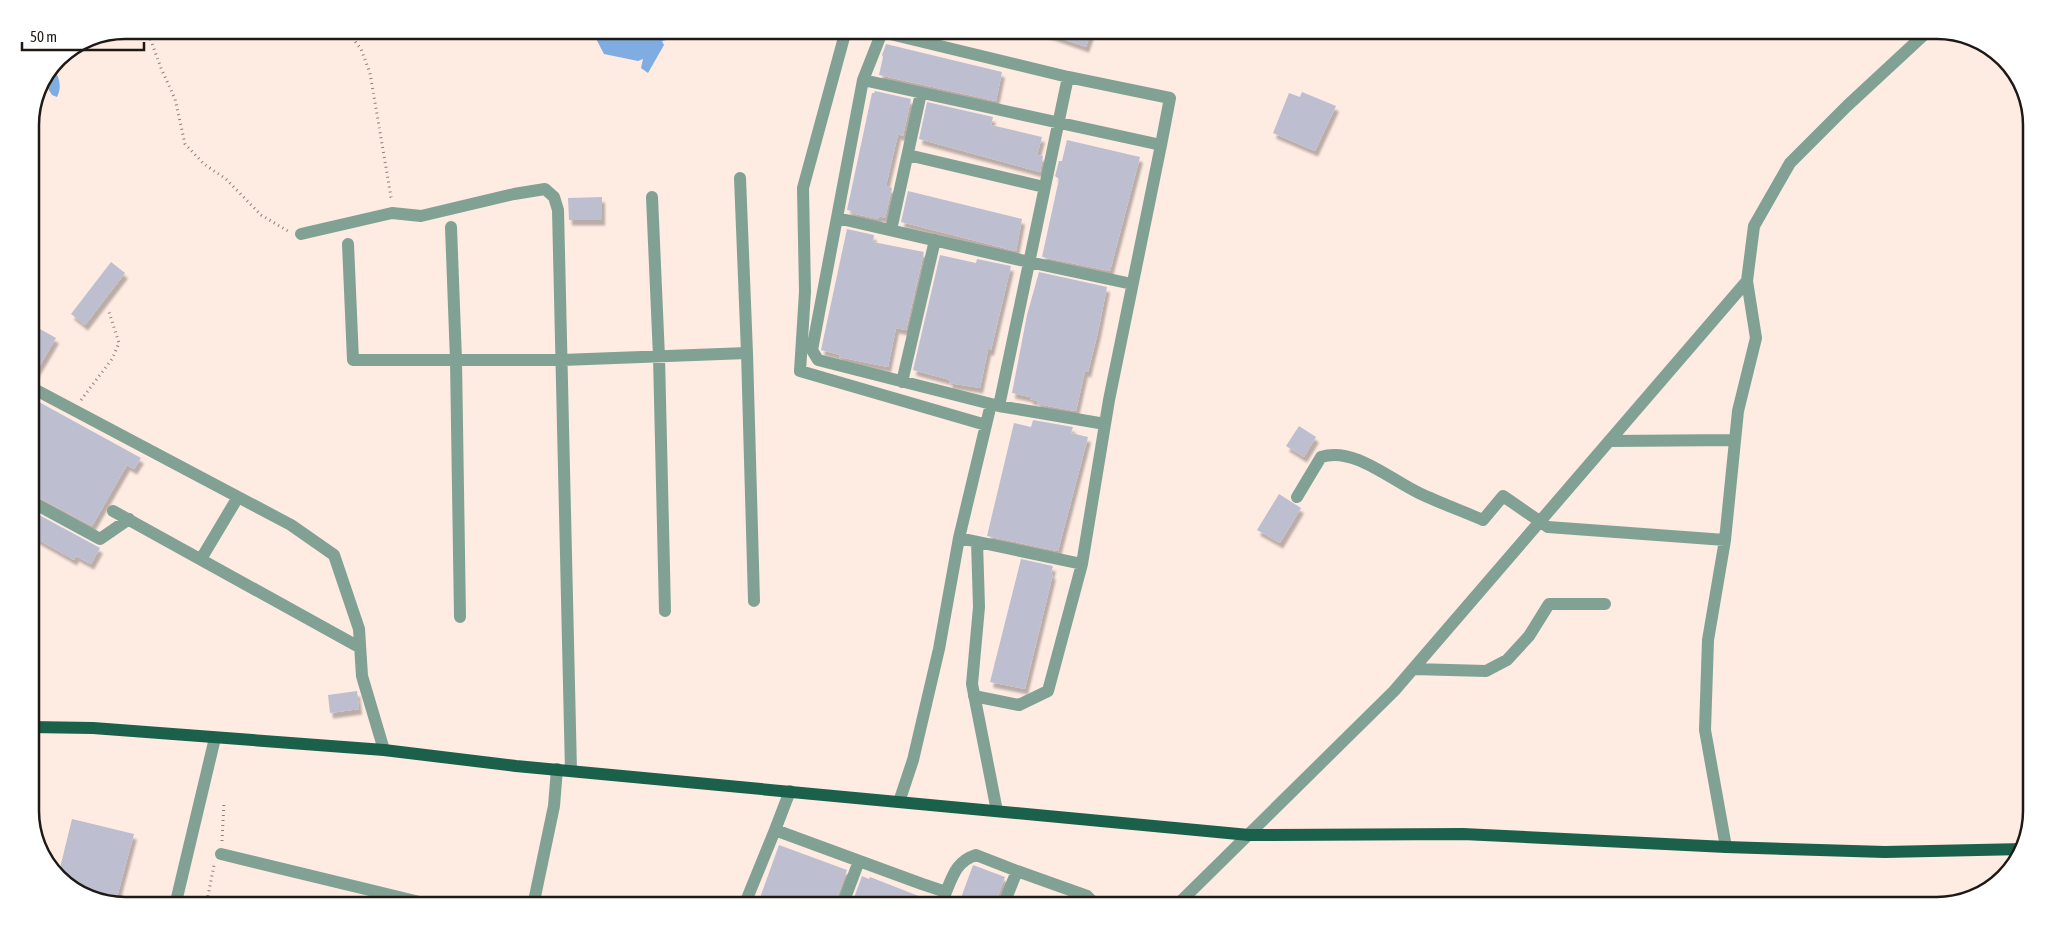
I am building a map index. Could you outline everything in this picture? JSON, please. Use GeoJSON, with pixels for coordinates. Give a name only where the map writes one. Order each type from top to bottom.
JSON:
{"type":"FeatureCollection","features":[{"type":"Feature","properties":{"kind":"main road"},"geometry":{"type":"LineString","coordinates":[[39,727],[93,728],[384,750],[571,771],[1248,835],[1463,834],[1726,847],[1885,852],[2014,849]]}},
{"type":"Feature","properties":{"kind":"street"},"geometry":{"type":"LineString","coordinates":[[844,39],[803,188],[805,292],[800,371],[986,425]]}},
{"type":"Feature","properties":{"kind":"street"},"geometry":{"type":"LineString","coordinates":[[879,39],[863,80],[812,350],[818,360],[902,382],[995,405],[1105,424]]}},
{"type":"Feature","properties":{"kind":"street"},"geometry":{"type":"LineString","coordinates":[[911,39],[1068,77],[1170,98],[1105,424],[1082,564],[1048,691],[1019,706],[974,696]]}},
{"type":"Feature","properties":{"kind":"street"},"geometry":{"type":"LineString","coordinates":[[1726,847],[1705,730],[1708,640],[1725,540],[1738,411],[1756,338],[1747,281],[1754,226],[1790,164],[1847,106],[1919,39]]}},
{"type":"Feature","properties":{"kind":"street"},"geometry":{"type":"LineString","coordinates":[[899,802],[913,760],[939,649],[960,538],[986,425],[995,405],[1029,262],[1068,77]]}},
{"type":"Feature","properties":{"kind":"street"},"geometry":{"type":"LineString","coordinates":[[863,80],[1161,145]]}},
{"type":"Feature","properties":{"kind":"street"},"geometry":{"type":"LineString","coordinates":[[891,230],[921,93]]}},
{"type":"Feature","properties":{"kind":"street"},"geometry":{"type":"LineString","coordinates":[[908,155],[1044,187]]}},
{"type":"Feature","properties":{"kind":"street"},"geometry":{"type":"LineString","coordinates":[[740,178],[754,601]]}},
{"type":"Feature","properties":{"kind":"street"},"geometry":{"type":"LineString","coordinates":[[301,234],[392,213],[421,216],[514,194],[545,189],[554,197],[558,210],[571,771]]}},
{"type":"Feature","properties":{"kind":"street"},"geometry":{"type":"LineString","coordinates":[[652,197],[659,357],[665,611]]}},
{"type":"Feature","properties":{"kind":"street"},"geometry":{"type":"LineString","coordinates":[[837,218],[1132,284]]}},
{"type":"Feature","properties":{"kind":"street"},"geometry":{"type":"LineString","coordinates":[[450,227],[456,360],[460,617]]}},
{"type":"Feature","properties":{"kind":"street"},"geometry":{"type":"LineString","coordinates":[[902,382],[935,240]]}},
{"type":"Feature","properties":{"kind":"street"},"geometry":{"type":"LineString","coordinates":[[348,244],[353,360],[562,360],[747,353]]}},
{"type":"Feature","properties":{"kind":"street"},"geometry":{"type":"LineString","coordinates":[[1185,897],[1394,691],[1747,281]]}},
{"type":"Feature","properties":{"kind":"street"},"geometry":{"type":"LineString","coordinates":[[39,392],[291,525],[334,555],[358,629],[362,676],[384,750]]}},
{"type":"Feature","properties":{"kind":"street"},"geometry":{"type":"LineString","coordinates":[[1609,441],[1735,440]]}},
{"type":"Feature","properties":{"kind":"street"},"geometry":{"type":"LineString","coordinates":[[1297,497],[1321,457],[1330,454],[1350,457],[1418,493],[1483,520],[1503,496],[1548,527],[1725,540]]}},
{"type":"Feature","properties":{"kind":"street"},"geometry":{"type":"LineString","coordinates":[[201,559],[238,497]]}},
{"type":"Feature","properties":{"kind":"street"},"geometry":{"type":"LineString","coordinates":[[39,506],[100,539],[129,519]]}},
{"type":"Feature","properties":{"kind":"street"},"geometry":{"type":"LineString","coordinates":[[113,511],[359,646]]}},
{"type":"Feature","properties":{"kind":"street"},"geometry":{"type":"LineString","coordinates":[[960,538],[1082,564]]}},
{"type":"Feature","properties":{"kind":"street"},"geometry":{"type":"LineString","coordinates":[[977,542],[980,607],[972,684],[997,811]]}},
{"type":"Feature","properties":{"kind":"street"},"geometry":{"type":"LineString","coordinates":[[1412,669],[1486,671],[1507,660],[1529,636],[1549,604],[1605,604]]}},
{"type":"Feature","properties":{"kind":"street"},"geometry":{"type":"LineString","coordinates":[[177,897],[215,738]]}},
{"type":"Feature","properties":{"kind":"street"},"geometry":{"type":"LineString","coordinates":[[535,897],[554,806],[558,769]]}},
{"type":"Feature","properties":{"kind":"street"},"geometry":{"type":"LineString","coordinates":[[748,897],[790,791]]}},
{"type":"Feature","properties":{"kind":"street"},"geometry":{"type":"LineString","coordinates":[[775,830],[946,892]]}},
{"type":"Feature","properties":{"kind":"street"},"geometry":{"type":"LineString","coordinates":[[221,854],[399,897]]}},
{"type":"Feature","properties":{"kind":"street"},"geometry":{"type":"LineString","coordinates":[[944,897],[957,866],[976,854],[1088,897]]}},
{"type":"Feature","properties":{"kind":"street"},"geometry":{"type":"LineString","coordinates":[[846,897],[860,861]]}},
{"type":"Feature","properties":{"kind":"street"},"geometry":{"type":"LineString","coordinates":[[1007,897],[1017,871]]}},
{"type":"Feature","properties":{"kind":"path"},"geometry":{"type":"LineString","coordinates":[[150,39],[175,99],[185,144],[204,164],[226,179],[262,215],[284,231],[301,234]]}},
{"type":"Feature","properties":{"kind":"path"},"geometry":{"type":"LineString","coordinates":[[354,39],[362,49],[370,73],[391,196],[408,214]]}},
{"type":"Feature","properties":{"kind":"path"},"geometry":{"type":"LineString","coordinates":[[73,410],[112,359],[119,343],[108,309]]}},
{"type":"Feature","properties":{"kind":"path"},"geometry":{"type":"LineString","coordinates":[[208,897],[214,863],[221,854],[224,802]]}},
{"type":"Feature","properties":{"kind":"water"},"geometry":{"type":"Polygon","coordinates":[[[596,39],[671,39],[662,41],[664,45],[648,73],[641,68],[643,59],[638,61],[604,54],[596,39]]]}},
{"type":"Feature","properties":{"kind":"water"},"geometry":{"type":"Polygon","coordinates":[[[56,73],[60,82],[59,90],[57,97],[52,95],[48,88],[56,73]]]}},
{"type":"Feature","properties":{"kind":"building"},"geometry":{"type":"Polygon","coordinates":[[[1063,39],[1089,39],[1086,47],[1063,39]]]}},
{"type":"Feature","properties":{"kind":"building"},"geometry":{"type":"Polygon","coordinates":[[[886,44],[1002,72],[996,101],[879,75],[886,44]]]}},
{"type":"Feature","properties":{"kind":"building"},"geometry":{"type":"Polygon","coordinates":[[[875,91],[911,99],[903,136],[898,134],[886,186],[892,188],[885,218],[879,216],[878,219],[851,213],[851,211],[847,210],[872,93],[875,91]]]}},
{"type":"Feature","properties":{"kind":"building"},"geometry":{"type":"Polygon","coordinates":[[[1302,92],[1336,106],[1315,151],[1273,133],[1289,93],[1300,97],[1302,92]]]}},
{"type":"Feature","properties":{"kind":"building"},"geometry":{"type":"Polygon","coordinates":[[[927,102],[993,117],[991,125],[1042,137],[1037,155],[1043,156],[1040,172],[919,139],[927,102]]]}},
{"type":"Feature","properties":{"kind":"building"},"geometry":{"type":"Polygon","coordinates":[[[1067,140],[1140,157],[1110,271],[1042,257],[1059,179],[1055,176],[1059,161],[1062,161],[1067,140]]]}},
{"type":"Feature","properties":{"kind":"building"},"geometry":{"type":"Polygon","coordinates":[[[908,191],[1022,219],[1016,251],[901,222],[908,191]]]}},
{"type":"Feature","properties":{"kind":"building"},"geometry":{"type":"Polygon","coordinates":[[[602,197],[602,220],[569,220],[568,198],[602,197]]]}},
{"type":"Feature","properties":{"kind":"building"},"geometry":{"type":"Polygon","coordinates":[[[847,229],[874,235],[873,242],[924,252],[906,330],[896,328],[888,367],[839,357],[840,355],[821,350],[847,229]]]}},
{"type":"Feature","properties":{"kind":"building"},"geometry":{"type":"Polygon","coordinates":[[[940,255],[976,263],[977,259],[1011,266],[991,350],[988,350],[980,388],[949,383],[950,380],[913,370],[940,255]]]}},
{"type":"Feature","properties":{"kind":"building"},"geometry":{"type":"Polygon","coordinates":[[[111,262],[125,273],[85,325],[71,314],[111,262]]]}},
{"type":"Feature","properties":{"kind":"building"},"geometry":{"type":"Polygon","coordinates":[[[1039,272],[1107,287],[1088,372],[1085,371],[1076,411],[1037,404],[1038,401],[1030,399],[1030,397],[1012,393],[1027,315],[1039,272]]]}},
{"type":"Feature","properties":{"kind":"building"},"geometry":{"type":"Polygon","coordinates":[[[40,329],[56,338],[39,367],[40,329]]]}},
{"type":"Feature","properties":{"kind":"building"},"geometry":{"type":"Polygon","coordinates":[[[39,402],[141,458],[134,469],[127,465],[92,526],[39,498],[39,402]]]}},
{"type":"Feature","properties":{"kind":"building"},"geometry":{"type":"Polygon","coordinates":[[[1033,420],[1073,427],[1071,433],[1088,437],[1058,551],[987,536],[1014,423],[1031,427],[1033,420]]]}},
{"type":"Feature","properties":{"kind":"building"},"geometry":{"type":"Polygon","coordinates":[[[1299,426],[1316,437],[1304,457],[1286,446],[1299,426]]]}},
{"type":"Feature","properties":{"kind":"building"},"geometry":{"type":"Polygon","coordinates":[[[1279,494],[1301,508],[1280,543],[1257,530],[1279,494]]]}},
{"type":"Feature","properties":{"kind":"building"},"geometry":{"type":"Polygon","coordinates":[[[39,515],[100,548],[91,564],[76,556],[74,560],[39,540],[39,515]]]}},
{"type":"Feature","properties":{"kind":"building"},"geometry":{"type":"Polygon","coordinates":[[[1021,559],[1053,566],[1051,574],[1053,574],[1025,689],[990,682],[1021,559]]]}},
{"type":"Feature","properties":{"kind":"building"},"geometry":{"type":"Polygon","coordinates":[[[357,691],[359,709],[330,713],[328,695],[357,691]]]}},
{"type":"Feature","properties":{"kind":"building"},"geometry":{"type":"Polygon","coordinates":[[[72,819],[134,834],[117,897],[108,896],[82,886],[72,880],[60,868],[72,819]]]}},
{"type":"Feature","properties":{"kind":"building"},"geometry":{"type":"Polygon","coordinates":[[[779,845],[847,870],[837,897],[760,897],[779,845]]]}},
{"type":"Feature","properties":{"kind":"building"},"geometry":{"type":"Polygon","coordinates":[[[973,865],[1005,877],[997,897],[961,897],[973,865]]]}},
{"type":"Feature","properties":{"kind":"building"},"geometry":{"type":"Polygon","coordinates":[[[862,876],[869,879],[870,877],[921,897],[854,897],[862,876]]]}}]}
